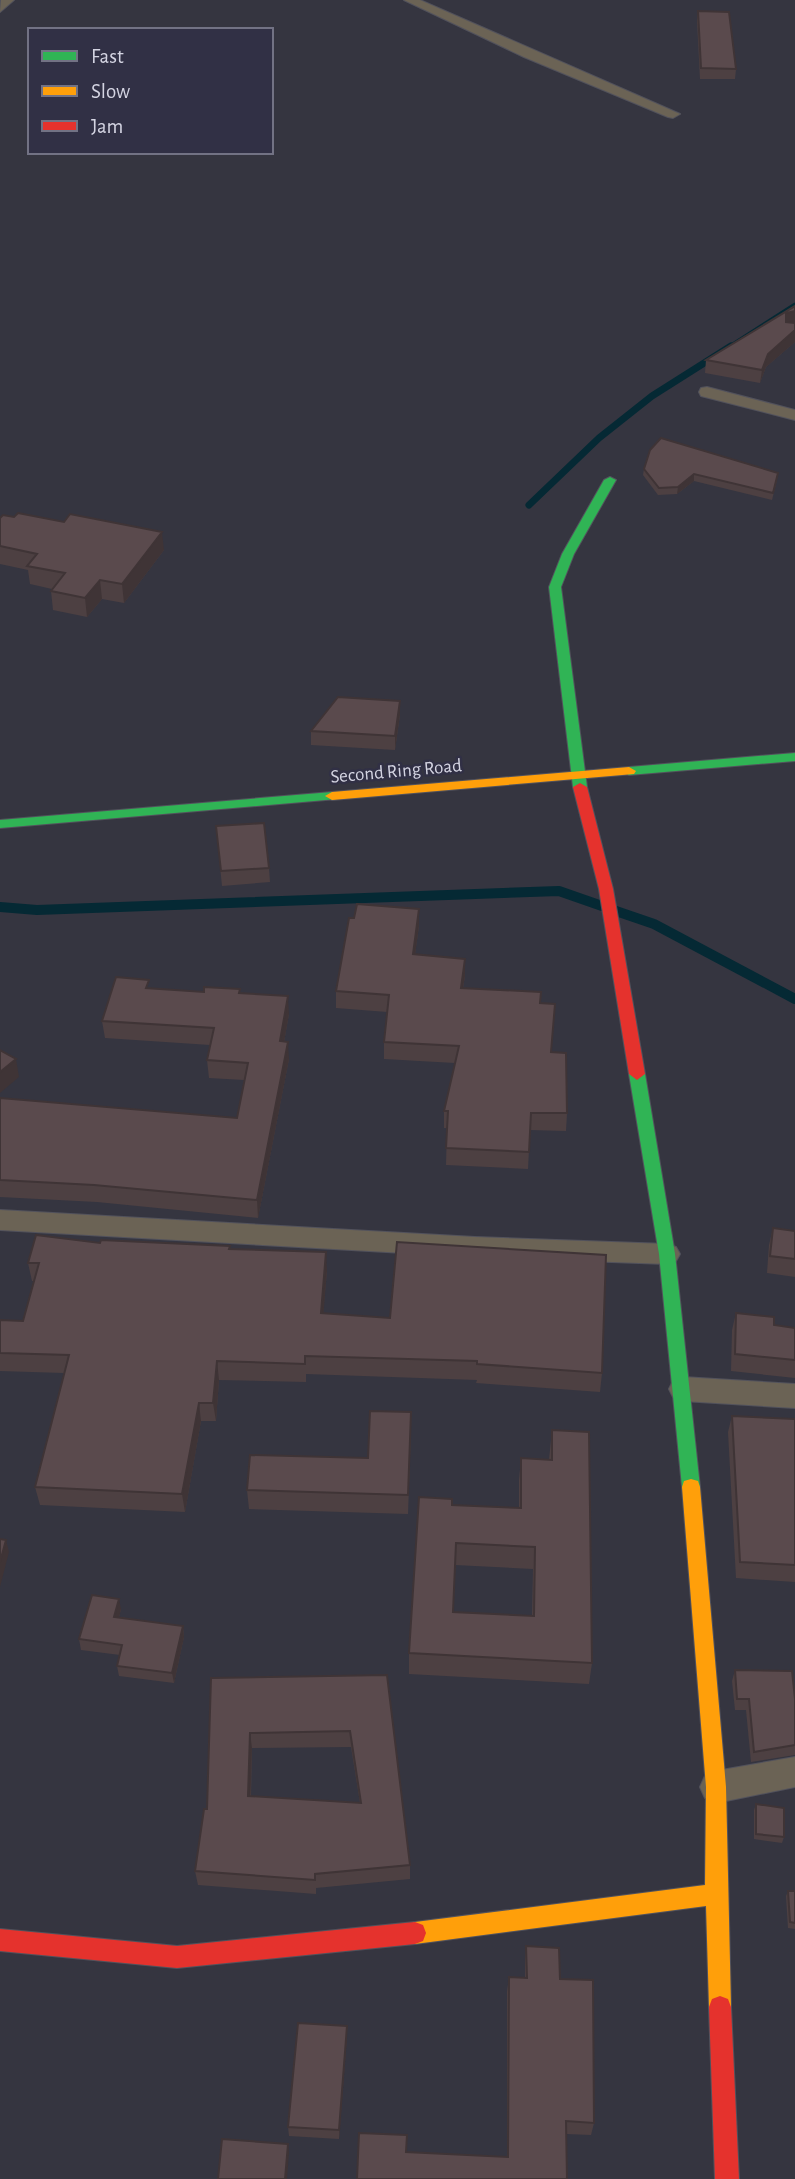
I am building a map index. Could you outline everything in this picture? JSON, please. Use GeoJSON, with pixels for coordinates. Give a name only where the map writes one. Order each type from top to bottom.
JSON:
{"type":"FeatureCollection","features":[{"type":"Feature","properties":{"kind":"street"},"geometry":{"type":"LineString","coordinates":[[0,8],[8,0]]}},
{"type":"Feature","properties":{"kind":"street"},"geometry":{"type":"LineString","coordinates":[[410,0],[529,54],[673,114]]}},
{"type":"Feature","properties":{"kind":"street"},"geometry":{"type":"LineString","coordinates":[[707,392],[795,415]]}},
{"type":"Feature","properties":{"kind":"street"},"geometry":{"type":"LineString","coordinates":[[610,480],[568,554],[555,587],[577,777],[606,889],[667,1254],[683,1389],[716,1787],[716,1894],[727,2179]]}},
{"type":"Feature","properties":{"kind":"street","name":"Second Ring Road"},"geometry":{"type":"LineString","coordinates":[[0,824],[795,757]]}},
{"type":"Feature","properties":{"kind":"street"},"geometry":{"type":"LineString","coordinates":[[0,1220],[394,1243],[667,1254]]}},
{"type":"Feature","properties":{"kind":"street"},"geometry":{"type":"LineString","coordinates":[[683,1389],[795,1396]]}},
{"type":"Feature","properties":{"kind":"street"},"geometry":{"type":"LineString","coordinates":[[716,1787],[795,1772]]}},
{"type":"Feature","properties":{"kind":"street"},"geometry":{"type":"LineString","coordinates":[[0,1940],[177,1957],[440,1931],[716,1894]]}},
{"type":"Feature","properties":{"kind":"building"},"geometry":{"type":"Polygon","coordinates":[[[698,11],[729,12],[736,69],[701,68],[698,11]]]}},
{"type":"Feature","properties":{"kind":"building"},"geometry":{"type":"Polygon","coordinates":[[[795,306],[795,311],[786,313],[786,322],[795,323],[795,330],[768,354],[762,370],[706,360],[795,306]]]}},
{"type":"Feature","properties":{"kind":"building"},"geometry":{"type":"Polygon","coordinates":[[[661,438],[778,473],[773,493],[694,474],[678,487],[659,488],[644,469],[650,450],[661,438]]]}},
{"type":"Feature","properties":{"kind":"building"},"geometry":{"type":"Polygon","coordinates":[[[18,513],[64,522],[70,514],[162,532],[122,584],[100,580],[85,598],[51,591],[65,573],[27,566],[37,554],[0,546],[0,518],[3,515],[14,517],[18,513]]]}},
{"type":"Feature","properties":{"kind":"building"},"geometry":{"type":"Polygon","coordinates":[[[338,697],[400,701],[395,736],[311,731],[338,697]]]}},
{"type":"Feature","properties":{"kind":"building"},"geometry":{"type":"Polygon","coordinates":[[[264,823],[269,868],[221,871],[216,826],[264,823]]]}},
{"type":"Feature","properties":{"kind":"building"},"geometry":{"type":"Polygon","coordinates":[[[357,904],[419,909],[413,954],[465,959],[461,988],[541,992],[540,1003],[555,1004],[551,1052],[566,1053],[567,1113],[531,1113],[529,1152],[446,1148],[448,1111],[444,1111],[459,1046],[384,1042],[389,995],[336,991],[349,918],[354,918],[357,904]]]}},
{"type":"Feature","properties":{"kind":"building"},"geometry":{"type":"Polygon","coordinates":[[[116,977],[149,980],[146,988],[204,992],[204,987],[240,989],[239,993],[288,996],[280,1041],[288,1042],[257,1200],[94,1185],[0,1180],[0,1098],[237,1118],[248,1063],[207,1060],[214,1028],[102,1021],[116,977]]]}},
{"type":"Feature","properties":{"kind":"building"},"geometry":{"type":"Polygon","coordinates":[[[0,1050],[16,1059],[0,1072],[0,1050]]]}},
{"type":"Feature","properties":{"kind":"building"},"geometry":{"type":"Polygon","coordinates":[[[773,1228],[795,1231],[795,1259],[770,1256],[773,1228]]]}},
{"type":"Feature","properties":{"kind":"building"},"geometry":{"type":"Polygon","coordinates":[[[36,1235],[100,1243],[101,1240],[230,1246],[229,1249],[326,1252],[321,1313],[390,1318],[397,1242],[606,1255],[602,1373],[477,1364],[477,1361],[305,1356],[305,1364],[217,1361],[213,1403],[199,1403],[182,1494],[35,1487],[69,1355],[0,1353],[0,1320],[23,1321],[39,1263],[28,1263],[36,1235]]]}},
{"type":"Feature","properties":{"kind":"building"},"geometry":{"type":"Polygon","coordinates":[[[736,1313],[774,1317],[774,1325],[795,1328],[795,1360],[735,1354],[736,1313]]]}},
{"type":"Feature","properties":{"kind":"building"},"geometry":{"type":"Polygon","coordinates":[[[370,1411],[411,1412],[408,1495],[247,1490],[250,1455],[368,1458],[370,1411]]]}},
{"type":"Feature","properties":{"kind":"building"},"geometry":{"type":"Polygon","coordinates":[[[732,1416],[795,1419],[795,1565],[740,1562],[732,1416]]]}},
{"type":"Feature","properties":{"kind":"building"},"geometry":{"type":"Polygon","coordinates":[[[552,1430],[589,1432],[592,1663],[409,1653],[419,1497],[452,1499],[452,1505],[521,1508],[521,1458],[552,1460],[552,1430]],[[456,1543],[453,1612],[534,1616],[535,1547],[456,1543]]]}},
{"type":"Feature","properties":{"kind":"building"},"geometry":{"type":"Polygon","coordinates":[[[0,1539],[6,1540],[0,1562],[0,1539]]]}},
{"type":"Feature","properties":{"kind":"building"},"geometry":{"type":"Polygon","coordinates":[[[92,1595],[119,1599],[114,1617],[183,1626],[172,1673],[117,1666],[122,1645],[79,1639],[92,1595]]]}},
{"type":"Feature","properties":{"kind":"building"},"geometry":{"type":"Polygon","coordinates":[[[735,1670],[792,1671],[795,1745],[754,1752],[749,1699],[737,1699],[735,1670]]]}},
{"type":"Feature","properties":{"kind":"building"},"geometry":{"type":"Polygon","coordinates":[[[387,1675],[410,1865],[315,1874],[315,1880],[195,1871],[204,1809],[207,1809],[211,1678],[387,1675]],[[350,1731],[250,1733],[248,1796],[361,1803],[350,1731]]]}},
{"type":"Feature","properties":{"kind":"building"},"geometry":{"type":"Polygon","coordinates":[[[756,1804],[784,1808],[784,1837],[756,1834],[756,1804]]]}},
{"type":"Feature","properties":{"kind":"building"},"geometry":{"type":"Polygon","coordinates":[[[788,1891],[795,1891],[795,1923],[790,1922],[788,1891]]]}},
{"type":"Feature","properties":{"kind":"building"},"geometry":{"type":"Polygon","coordinates":[[[526,1946],[559,1948],[560,1979],[593,1980],[594,2123],[566,2121],[567,2179],[357,2179],[359,2133],[407,2135],[406,2152],[508,2157],[509,1977],[527,1978],[526,1946]]]}},
{"type":"Feature","properties":{"kind":"building"},"geometry":{"type":"Polygon","coordinates":[[[298,2023],[347,2026],[339,2130],[288,2127],[298,2023]]]}},
{"type":"Feature","properties":{"kind":"building"},"geometry":{"type":"Polygon","coordinates":[[[222,2139],[288,2144],[285,2179],[218,2179],[222,2139]]]}},
{"type":"Feature","properties":{"kind":"waterway"},"geometry":{"type":"LineString","coordinates":[[728,348],[795,305]]}},
{"type":"Feature","properties":{"kind":"waterway"},"geometry":{"type":"LineString","coordinates":[[529,505],[599,438],[652,396],[731,346]]}},
{"type":"Feature","properties":{"kind":"waterway"},"geometry":{"type":"LineString","coordinates":[[0,907],[37,910],[559,891],[602,906]]}},
{"type":"Feature","properties":{"kind":"waterway"},"geometry":{"type":"LineString","coordinates":[[616,911],[654,924],[795,999]]}},
{"type":"Feature","properties":{"kind":"traffic: fast"},"geometry":{"type":"LineString","coordinates":[[580,787],[555,587],[568,554],[610,480]]}},
{"type":"Feature","properties":{"kind":"traffic: fast"},"geometry":{"type":"LineString","coordinates":[[629,771],[795,757]]}},
{"type":"Feature","properties":{"kind":"traffic: fast"},"geometry":{"type":"LineString","coordinates":[[0,824],[332,796]]}},
{"type":"Feature","properties":{"kind":"traffic: fast"},"geometry":{"type":"LineString","coordinates":[[637,1074],[667,1254],[691,1487]]}},
{"type":"Feature","properties":{"kind":"traffic: slow"},"geometry":{"type":"LineString","coordinates":[[332,796],[629,771]]}},
{"type":"Feature","properties":{"kind":"traffic: slow"},"geometry":{"type":"LineString","coordinates":[[691,1487],[716,1787],[720,2007]]}},
{"type":"Feature","properties":{"kind":"traffic: slow"},"geometry":{"type":"LineString","coordinates":[[415,1933],[716,1894]]}},
{"type":"Feature","properties":{"kind":"traffic: jam"},"geometry":{"type":"LineString","coordinates":[[580,787],[606,889],[637,1074]]}},
{"type":"Feature","properties":{"kind":"traffic: jam"},"geometry":{"type":"LineString","coordinates":[[0,1940],[177,1957],[415,1933]]}},
{"type":"Feature","properties":{"kind":"traffic: jam"},"geometry":{"type":"LineString","coordinates":[[720,2007],[727,2179]]}}]}
